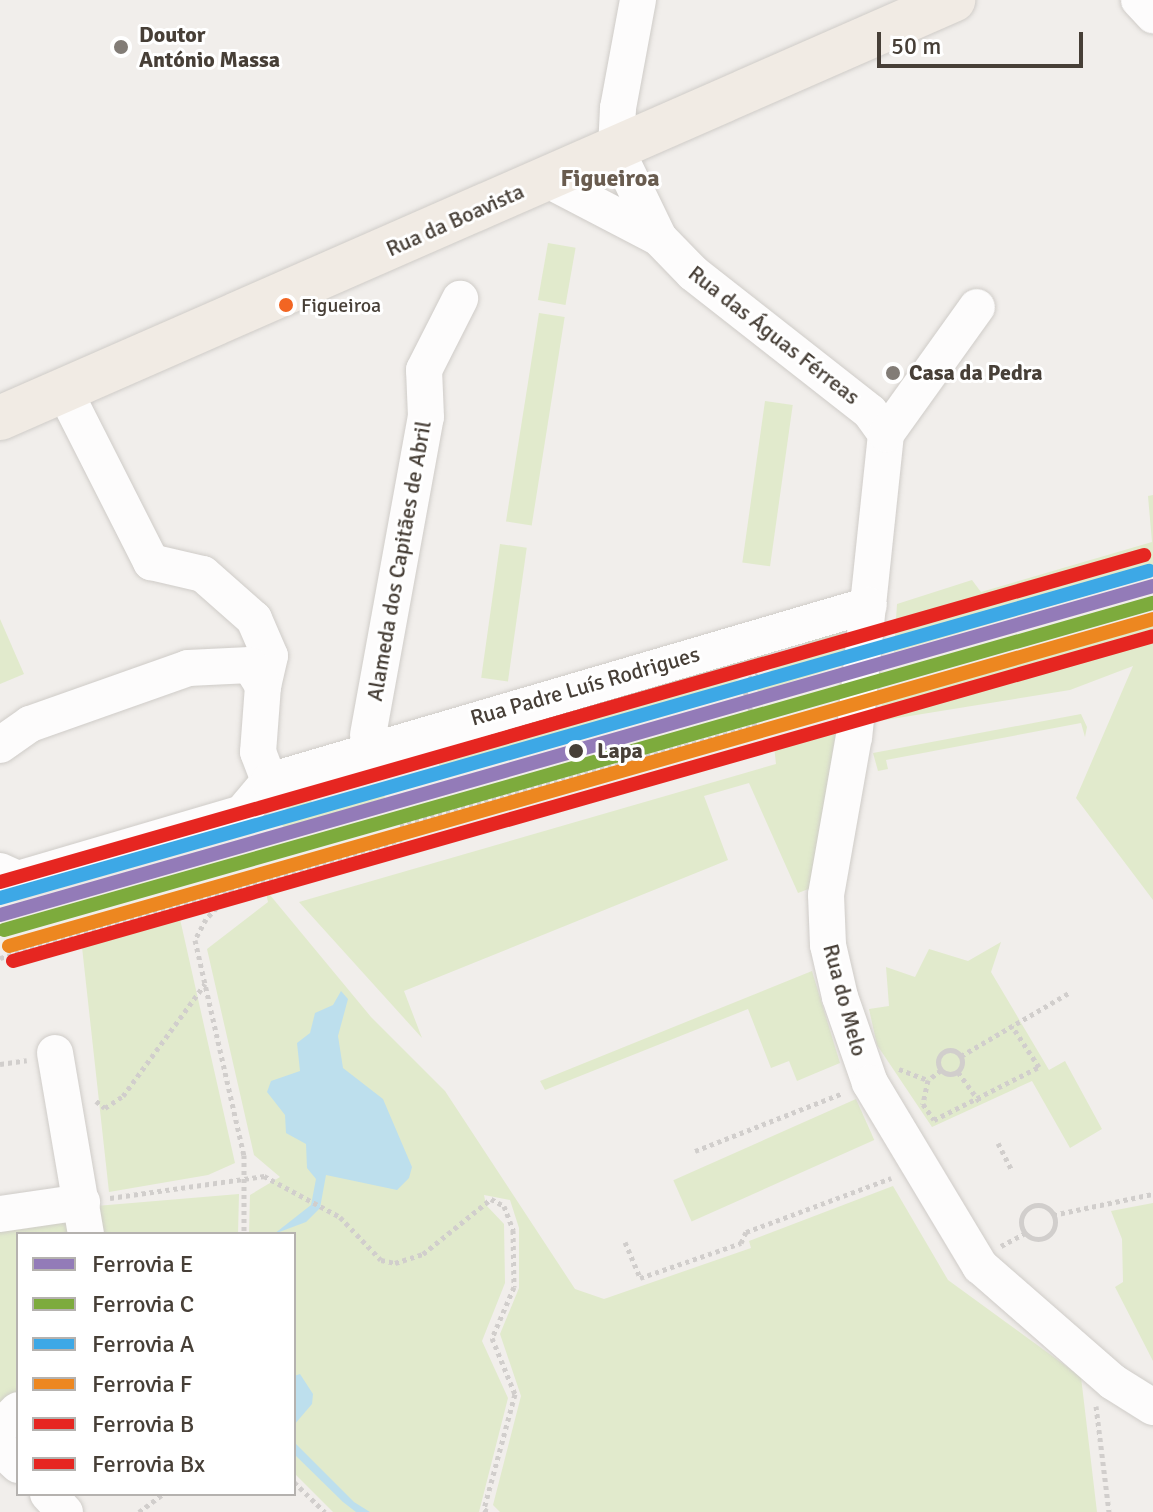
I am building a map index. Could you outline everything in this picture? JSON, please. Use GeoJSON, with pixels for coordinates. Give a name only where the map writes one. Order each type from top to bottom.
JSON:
{"type":"FeatureCollection","features":[{"type":"Feature","properties":{"kind":"main road","name":"Rua da Boavista"},"geometry":{"type":"LineString","coordinates":[[0,418],[953,0]]}},
{"type":"Feature","properties":{"kind":"street"},"geometry":{"type":"LineString","coordinates":[[616,149],[618,108],[638,0]]}},
{"type":"Feature","properties":{"kind":"street"},"geometry":{"type":"LineString","coordinates":[[1139,0],[1153,15]]}},
{"type":"Feature","properties":{"kind":"street","name":"Rua das Águas Férreas"},"geometry":{"type":"LineString","coordinates":[[616,149],[659,238]]}},
{"type":"Feature","properties":{"kind":"street","name":"Rua das Águas Férreas"},"geometry":{"type":"LineString","coordinates":[[548,180],[659,238],[693,273],[870,412],[886,434]]}},
{"type":"Feature","properties":{"kind":"street","name":"Alameda dos Capitães de Abril"},"geometry":{"type":"LineString","coordinates":[[368,735],[426,417],[424,370],[460,299]]}},
{"type":"Feature","properties":{"kind":"street"},"geometry":{"type":"LineString","coordinates":[[886,434],[977,307]]}},
{"type":"Feature","properties":{"kind":"street"},"geometry":{"type":"LineString","coordinates":[[0,871],[18,879],[242,813],[286,775],[258,752],[263,686],[270,656],[254,619],[203,574],[151,562],[73,408]]}},
{"type":"Feature","properties":{"kind":"street","name":"Rua do Melo"},"geometry":{"type":"LineString","coordinates":[[886,434],[854,736],[826,895],[828,945],[840,997],[870,1083],[980,1266],[1113,1382],[1153,1407]]}},
{"type":"Feature","properties":{"kind":"street","name":"Rua Padre Luís Rodrigues"},"geometry":{"type":"LineString","coordinates":[[286,775],[869,605]]}},
{"type":"Feature","properties":{"kind":"street"},"geometry":{"type":"LineString","coordinates":[[0,745],[30,724],[188,668],[250,665],[263,686]]}},
{"type":"Feature","properties":{"kind":"street"},"geometry":{"type":"LineString","coordinates":[[0,1214],[84,1218],[48,1056]]}},
{"type":"Feature","properties":{"kind":"street"},"geometry":{"type":"LineString","coordinates":[[0,1428],[16,1412]]}},
{"type":"Feature","properties":{"kind":"street"},"geometry":{"type":"LineString","coordinates":[[0,1448],[16,1463]]}},
{"type":"Feature","properties":{"kind":"street"},"geometry":{"type":"LineString","coordinates":[[50,1496],[65,1512]]}},
{"type":"Feature","properties":{"kind":"path"},"geometry":{"type":"LineString","coordinates":[[0,958],[402,839],[389,789],[744,687],[755,726],[400,826]]}},
{"type":"Feature","properties":{"kind":"path"},"geometry":{"type":"LineString","coordinates":[[235,888],[206,919],[195,940],[246,1179],[244,1232]]}},
{"type":"Feature","properties":{"kind":"path"},"geometry":{"type":"LineString","coordinates":[[100,1108],[123,1096],[205,983]]}},
{"type":"Feature","properties":{"kind":"path"},"geometry":{"type":"LineString","coordinates":[[980,1102],[958,1072],[961,1056],[1069,993]]}},
{"type":"Feature","properties":{"kind":"path"},"geometry":{"type":"LineString","coordinates":[[958,1072],[941,1070],[928,1080],[923,1104],[934,1120],[980,1102],[1039,1067],[1012,1026]]}},
{"type":"Feature","properties":{"kind":"path"},"geometry":{"type":"LineString","coordinates":[[941,1070],[943,1052],[955,1050],[961,1056]]}},
{"type":"Feature","properties":{"kind":"path"},"geometry":{"type":"LineString","coordinates":[[0,1064],[48,1056]]}},
{"type":"Feature","properties":{"kind":"path"},"geometry":{"type":"LineString","coordinates":[[695,1151],[870,1083]]}},
{"type":"Feature","properties":{"kind":"path"},"geometry":{"type":"LineString","coordinates":[[998,1143],[1011,1169]]}},
{"type":"Feature","properties":{"kind":"path"},"geometry":{"type":"LineString","coordinates":[[625,1242],[640,1278],[741,1243],[746,1232],[919,1169]]}},
{"type":"Feature","properties":{"kind":"path"},"geometry":{"type":"LineString","coordinates":[[84,1218],[246,1179],[272,1179],[334,1214],[381,1260],[395,1263],[423,1254],[491,1199],[510,1215],[514,1287],[492,1338],[515,1394],[484,1509],[488,1512]]}},
{"type":"Feature","properties":{"kind":"path"},"geometry":{"type":"LineString","coordinates":[[1053,1215],[1153,1194]]}},
{"type":"Feature","properties":{"kind":"path"},"geometry":{"type":"LineString","coordinates":[[1046,1207],[1053,1215],[1055,1225],[1046,1238],[1029,1237],[1022,1228],[1029,1208],[1046,1207]]}},
{"type":"Feature","properties":{"kind":"path"},"geometry":{"type":"LineString","coordinates":[[1096,1405],[1109,1512]]}},
{"type":"Feature","properties":{"kind":"path"},"geometry":{"type":"LineString","coordinates":[[296,1484],[325,1512]]}},
{"type":"Feature","properties":{"kind":"path"},"geometry":{"type":"LineString","coordinates":[[139,1512],[160,1496]]}},
{"type":"Feature","properties":{"kind":"green space"},"geometry":{"type":"Polygon","coordinates":[[[548,243],[576,248],[566,305],[538,300],[548,243]]]}},
{"type":"Feature","properties":{"kind":"green space"},"geometry":{"type":"Polygon","coordinates":[[[539,313],[565,317],[532,525],[506,521],[539,313]]]}},
{"type":"Feature","properties":{"kind":"green space"},"geometry":{"type":"Polygon","coordinates":[[[765,401],[793,405],[770,566],[742,562],[765,401]]]}},
{"type":"Feature","properties":{"kind":"green space"},"geometry":{"type":"Polygon","coordinates":[[[1153,495],[1153,576],[894,652],[897,604],[972,580],[981,592],[1152,542],[1148,496],[1153,495]]]}},
{"type":"Feature","properties":{"kind":"green space"},"geometry":{"type":"Polygon","coordinates":[[[500,544],[527,548],[508,681],[481,678],[500,544]]]}},
{"type":"Feature","properties":{"kind":"green space"},"geometry":{"type":"Polygon","coordinates":[[[0,619],[24,674],[0,684],[0,619]]]}},
{"type":"Feature","properties":{"kind":"green space"},"geometry":{"type":"Polygon","coordinates":[[[1153,621],[1153,900],[1076,798],[1133,666],[1070,690],[879,721],[883,696],[1153,621]]]}},
{"type":"Feature","properties":{"kind":"green space"},"geometry":{"type":"Polygon","coordinates":[[[840,631],[850,640],[847,664],[758,692],[755,683],[812,638],[840,631]]]}},
{"type":"Feature","properties":{"kind":"green space"},"geometry":{"type":"Polygon","coordinates":[[[761,648],[768,655],[735,682],[441,772],[438,761],[335,789],[331,777],[761,648]]]}},
{"type":"Feature","properties":{"kind":"green space"},"geometry":{"type":"Polygon","coordinates":[[[1081,714],[1087,727],[1085,737],[1081,723],[886,760],[888,769],[878,771],[873,753],[1081,714]]]}},
{"type":"Feature","properties":{"kind":"green space"},"geometry":{"type":"Polygon","coordinates":[[[836,731],[811,888],[798,893],[749,783],[704,796],[728,860],[404,991],[422,1038],[299,902],[776,764],[774,746],[836,731]]]}},
{"type":"Feature","properties":{"kind":"green space"},"geometry":{"type":"Polygon","coordinates":[[[381,784],[385,798],[285,828],[276,820],[307,786],[312,803],[381,784]]]}},
{"type":"Feature","properties":{"kind":"green space"},"geometry":{"type":"Polygon","coordinates":[[[265,889],[371,1017],[445,1091],[575,1289],[604,1299],[751,1248],[749,1241],[893,1186],[948,1280],[1081,1377],[1097,1512],[500,1512],[493,1505],[521,1396],[500,1334],[519,1288],[519,1228],[510,1200],[484,1195],[486,1205],[504,1224],[505,1283],[482,1341],[508,1398],[479,1512],[333,1512],[296,1475],[296,1232],[249,1232],[250,1195],[280,1177],[254,1155],[207,949],[268,902],[265,889]]]}},
{"type":"Feature","properties":{"kind":"green space"},"geometry":{"type":"Polygon","coordinates":[[[180,919],[235,1163],[208,1175],[109,1192],[82,947],[180,919]]]}},
{"type":"Feature","properties":{"kind":"green space"},"geometry":{"type":"Polygon","coordinates":[[[1001,942],[991,972],[1049,1070],[1065,1061],[1102,1129],[1070,1148],[1032,1081],[932,1127],[877,1045],[869,1009],[889,1006],[886,967],[915,977],[929,949],[968,961],[1001,942]]]}},
{"type":"Feature","properties":{"kind":"green space"},"geometry":{"type":"Polygon","coordinates":[[[812,971],[840,1063],[797,1081],[789,1061],[771,1068],[748,1009],[545,1090],[540,1081],[812,971]]]}},
{"type":"Feature","properties":{"kind":"green space"},"geometry":{"type":"Polygon","coordinates":[[[856,1099],[874,1140],[692,1221],[673,1180],[856,1099]]]}},
{"type":"Feature","properties":{"kind":"green space"},"geometry":{"type":"Polygon","coordinates":[[[239,1194],[238,1232],[100,1232],[96,1206],[239,1194]]]}},
{"type":"Feature","properties":{"kind":"green space"},"geometry":{"type":"Polygon","coordinates":[[[1153,1203],[1153,1361],[1115,1287],[1123,1282],[1122,1239],[1111,1211],[1153,1203]]]}},
{"type":"Feature","properties":{"kind":"green space"},"geometry":{"type":"Polygon","coordinates":[[[70,1215],[73,1232],[16,1232],[16,1397],[0,1412],[0,1224],[70,1215]]]}},
{"type":"Feature","properties":{"kind":"water"},"geometry":{"type":"Polygon","coordinates":[[[341,991],[348,999],[338,1036],[343,1068],[383,1099],[412,1167],[409,1178],[397,1190],[326,1175],[320,1208],[306,1222],[277,1232],[311,1205],[316,1179],[307,1168],[306,1144],[286,1133],[285,1115],[267,1092],[271,1081],[300,1071],[297,1043],[310,1033],[315,1013],[333,1005],[341,991]]]}},
{"type":"Feature","properties":{"kind":"water"},"geometry":{"type":"Polygon","coordinates":[[[300,1374],[313,1394],[312,1404],[296,1423],[296,1375],[300,1374]]]}},
{"type":"Feature","properties":{"kind":"water"},"geometry":{"type":"Polygon","coordinates":[[[296,1444],[354,1502],[370,1512],[356,1512],[296,1456],[296,1444]]]}},
{"type":"Feature","properties":{"kind":"rail line","name":"B"},"geometry":{"type":"LineString","coordinates":[[0,882],[1144,555]]}},
{"type":"Feature","properties":{"kind":"rail line","name":"A"},"geometry":{"type":"LineString","coordinates":[[0,898],[1149,571]]}},
{"type":"Feature","properties":{"kind":"rail line","name":"E"},"geometry":{"type":"LineString","coordinates":[[0,915],[1153,586]]}},
{"type":"Feature","properties":{"kind":"rail line","name":"C"},"geometry":{"type":"LineString","coordinates":[[4,930],[1153,603]]}},
{"type":"Feature","properties":{"kind":"rail line","name":"F"},"geometry":{"type":"LineString","coordinates":[[9,946],[1153,619]]}},
{"type":"Feature","properties":{"kind":"rail line","name":"Bx"},"geometry":{"type":"LineString","coordinates":[[13,961],[1153,636]]}},
{"type":"Feature","properties":{"kind":"place","name":"Doutor António Massa"},"geometry":{"type":"Point","coordinates":[121,47]}},
{"type":"Feature","properties":{"kind":"place","name":"Figueiroa"},"geometry":{"type":"Point","coordinates":[286,305]}},
{"type":"Feature","properties":{"kind":"place","name":"Casa da Pedra"},"geometry":{"type":"Point","coordinates":[893,373]}},
{"type":"Feature","properties":{"kind":"place","name":"Lapa"},"geometry":{"type":"Point","coordinates":[576,751]}},
{"type":"Feature","properties":{"kind":"district","name":"Figueiroa"},"geometry":{"type":"Point","coordinates":[610,179]}}]}
